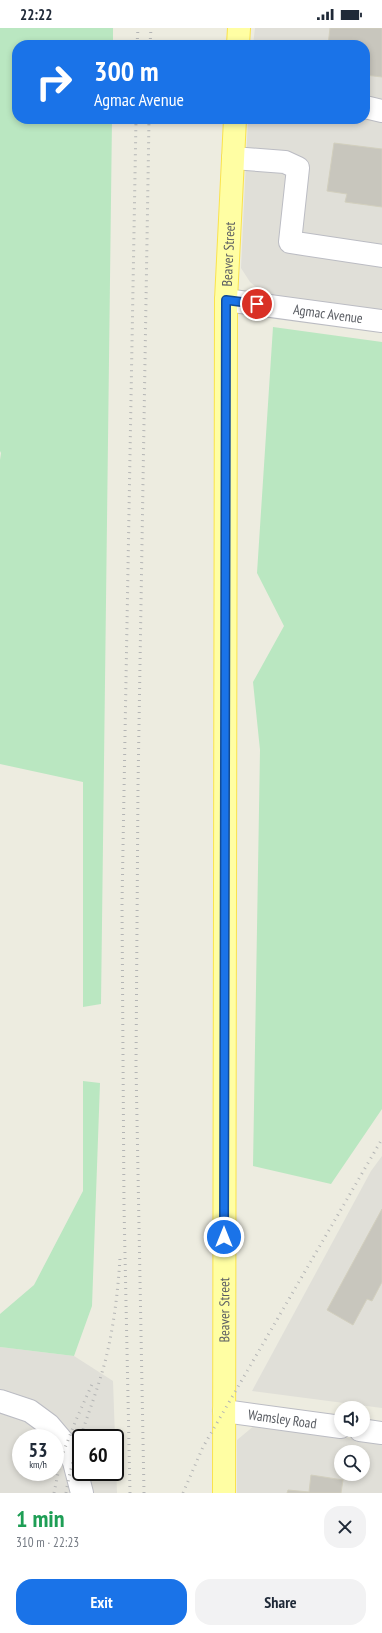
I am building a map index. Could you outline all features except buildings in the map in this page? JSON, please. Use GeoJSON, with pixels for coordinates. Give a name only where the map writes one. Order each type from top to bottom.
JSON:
{"type":"FeatureCollection","features":[{"type":"Feature","properties":{"kind":"main road"},"geometry":{"type":"LineString","coordinates":[[238,40],[239,28]]}},
{"type":"Feature","properties":{"kind":"main road","name":"Beaver Street"},"geometry":{"type":"LineString","coordinates":[[224,1493],[226,300],[235,124]]}},
{"type":"Feature","properties":{"kind":"street"},"geometry":{"type":"LineString","coordinates":[[370,108],[382,111]]}},
{"type":"Feature","properties":{"kind":"street"},"geometry":{"type":"LineString","coordinates":[[233,158],[285,162],[298,168],[290,242],[382,256]]}},
{"type":"Feature","properties":{"kind":"street","name":"Agmac Avenue"},"geometry":{"type":"LineString","coordinates":[[226,300],[382,321]]}},
{"type":"Feature","properties":{"kind":"street"},"geometry":{"type":"LineString","coordinates":[[0,1401],[30,1411],[49,1425],[66,1446],[74,1462],[82,1493]]}},
{"type":"Feature","properties":{"kind":"street","name":"Wamsley Road"},"geometry":{"type":"LineString","coordinates":[[224,1412],[334,1426]]}},
{"type":"Feature","properties":{"kind":"street"},"geometry":{"type":"LineString","coordinates":[[370,1431],[382,1433]]}},
{"type":"Feature","properties":{"kind":"shaded area"},"geometry":{"type":"Polygon","coordinates":[[[255,28],[382,28],[382,310],[266,295],[250,282],[241,268],[248,124],[370,124],[370,40],[254,40],[255,28]]]}},
{"type":"Feature","properties":{"kind":"shaded area"},"geometry":{"type":"Polygon","coordinates":[[[382,1156],[382,1408],[370,1406],[370,1401],[334,1402],[252,1391],[371,1171],[382,1156]]]}},
{"type":"Feature","properties":{"kind":"shaded area"},"geometry":{"type":"Polygon","coordinates":[[[0,1347],[74,1356],[113,1381],[115,1429],[72,1429],[72,1481],[117,1481],[117,1493],[0,1493],[0,1347]]]}},
{"type":"Feature","properties":{"kind":"shaded area"},"geometry":{"type":"Polygon","coordinates":[[[255,1425],[382,1443],[382,1493],[237,1493],[237,1440],[255,1425]]]}},
{"type":"Feature","properties":{"kind":"green space"},"geometry":{"type":"Polygon","coordinates":[[[0,28],[113,28],[113,40],[12,40],[12,124],[112,124],[101,1004],[83,1007],[83,782],[0,764],[0,28]]]}},
{"type":"Feature","properties":{"kind":"green space"},"geometry":{"type":"Polygon","coordinates":[[[273,327],[382,342],[382,1109],[331,1184],[253,1166],[260,750],[253,682],[284,626],[257,573],[273,327]]]}},
{"type":"Feature","properties":{"kind":"green space"},"geometry":{"type":"Polygon","coordinates":[[[83,1081],[100,1083],[92,1306],[74,1356],[0,1347],[0,1314],[34,1285],[83,1191],[83,1081]]]}},
{"type":"Feature","properties":{"kind":"railway"},"geometry":{"type":"LineString","coordinates":[[137,40],[138,28]]}},
{"type":"Feature","properties":{"kind":"railway"},"geometry":{"type":"LineString","coordinates":[[150,40],[151,28]]}},
{"type":"Feature","properties":{"kind":"railway"},"geometry":{"type":"LineString","coordinates":[[130,1493],[124,1207],[122,904],[136,124]]}},
{"type":"Feature","properties":{"kind":"railway"},"geometry":{"type":"LineString","coordinates":[[144,1493],[136,1066],[138,786],[149,124]]}},
{"type":"Feature","properties":{"kind":"railway"},"geometry":{"type":"LineString","coordinates":[[183,1493],[203,1447],[382,1139]]}},
{"type":"Feature","properties":{"kind":"railway"},"geometry":{"type":"LineString","coordinates":[[66,1493],[69,1476],[79,1442],[106,1358],[115,1308],[120,1258]]}},
{"type":"Feature","properties":{"kind":"railway"},"geometry":{"type":"LineString","coordinates":[[54,1493],[61,1458],[93,1382]]}},
{"type":"Feature","properties":{"kind":"route"},"geometry":{"type":"LineString","coordinates":[[224,1237],[226,300],[257,304]]}}]}
